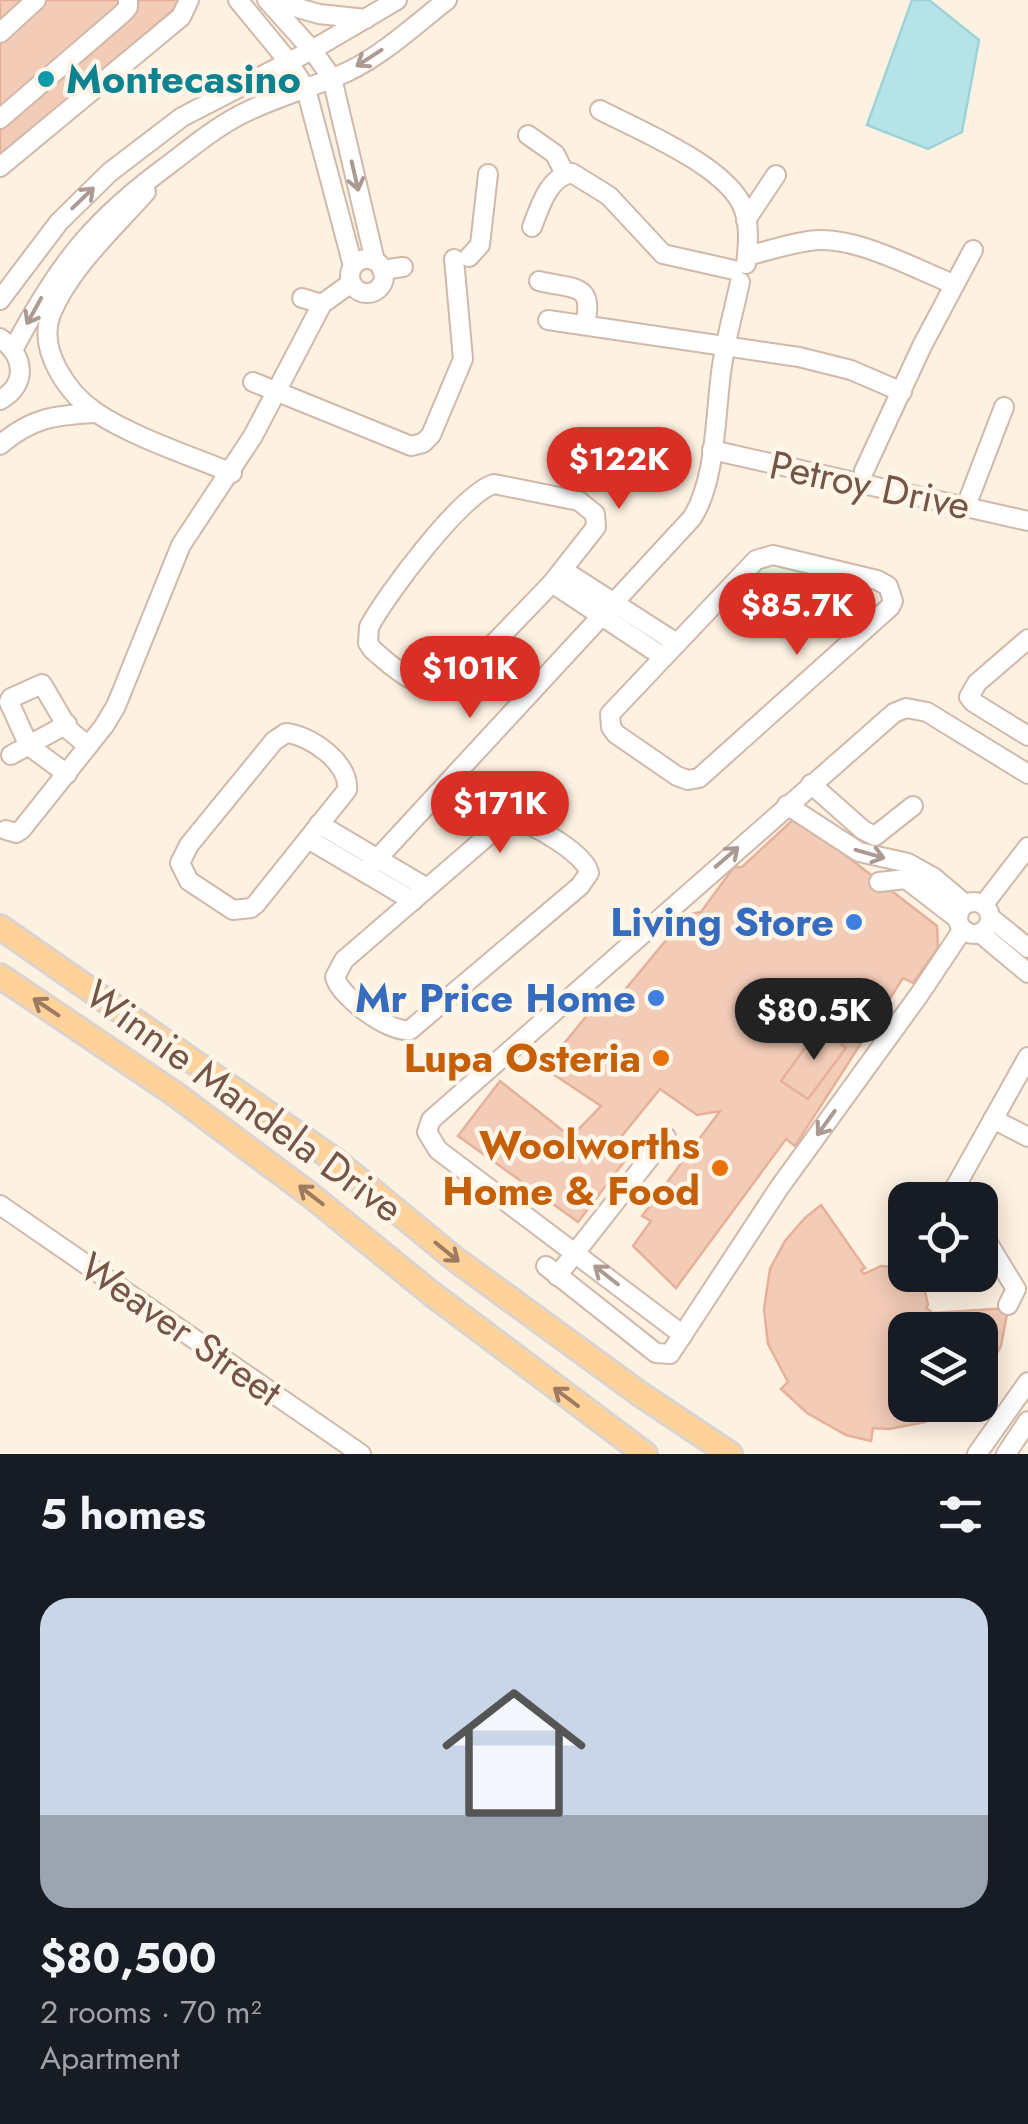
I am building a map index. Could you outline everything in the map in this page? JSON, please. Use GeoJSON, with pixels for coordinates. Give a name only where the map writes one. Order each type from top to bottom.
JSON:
{"type":"FeatureCollection","features":[{"type":"Feature","properties":{"kind":"main road","name":"Winnie Mandela Drive"},"geometry":{"type":"LineString","coordinates":[[0,927],[336,1161],[455,1259],[640,1394],[730,1454]]}},
{"type":"Feature","properties":{"kind":"main road","name":"Winnie Mandela Drive"},"geometry":{"type":"LineString","coordinates":[[0,976],[175,1094],[294,1182],[432,1294],[645,1454]]}},
{"type":"Feature","properties":{"kind":"street"},"geometry":{"type":"LineString","coordinates":[[0,33],[36,0]]}},
{"type":"Feature","properties":{"kind":"street"},"geometry":{"type":"LineString","coordinates":[[0,119],[123,13],[128,0]]}},
{"type":"Feature","properties":{"kind":"street"},"geometry":{"type":"LineString","coordinates":[[0,167],[180,16],[189,0]]}},
{"type":"Feature","properties":{"kind":"street"},"geometry":{"type":"LineString","coordinates":[[238,0],[306,89],[352,274],[364,293],[376,291],[382,282],[332,78],[269,0]]}},
{"type":"Feature","properties":{"kind":"street"},"geometry":{"type":"LineString","coordinates":[[269,0],[319,14],[366,19]]}},
{"type":"Feature","properties":{"kind":"street"},"geometry":{"type":"LineString","coordinates":[[0,300],[58,222],[110,172],[182,117],[312,50],[398,0]]}},
{"type":"Feature","properties":{"kind":"street"},"geometry":{"type":"LineString","coordinates":[[0,400],[16,388],[20,377],[21,367],[7,343],[74,248],[130,192],[235,117],[351,70],[447,0]]}},
{"type":"Feature","properties":{"kind":"street"},"geometry":{"type":"LineString","coordinates":[[371,864],[692,518],[700,502],[742,268],[744,207],[718,178],[678,151],[600,110]]}},
{"type":"Feature","properties":{"kind":"street"},"geometry":{"type":"LineString","coordinates":[[528,135],[554,154],[564,174]]}},
{"type":"Feature","properties":{"kind":"street"},"geometry":{"type":"LineString","coordinates":[[172,161],[94,251],[50,316],[50,354],[74,392],[96,412],[232,472]]}},
{"type":"Feature","properties":{"kind":"street"},"geometry":{"type":"LineString","coordinates":[[253,382],[411,446],[423,443],[431,435],[462,358],[462,258],[480,245],[488,174]]}},
{"type":"Feature","properties":{"kind":"street"},"geometry":{"type":"LineString","coordinates":[[532,226],[545,196],[564,174],[577,174],[609,196],[663,254],[742,268],[810,240],[826,240],[878,253],[953,284]]}},
{"type":"Feature","properties":{"kind":"street"},"geometry":{"type":"LineString","coordinates":[[746,220],[776,175]]}},
{"type":"Feature","properties":{"kind":"street"},"geometry":{"type":"LineString","coordinates":[[864,471],[973,250]]}},
{"type":"Feature","properties":{"kind":"street"},"geometry":{"type":"LineString","coordinates":[[6,830],[16,833],[22,829],[116,706],[181,545],[232,472],[322,304],[363,260],[378,266],[403,267]]}},
{"type":"Feature","properties":{"kind":"street"},"geometry":{"type":"LineString","coordinates":[[539,281],[587,296],[590,302],[585,325]]}},
{"type":"Feature","properties":{"kind":"street"},"geometry":{"type":"LineString","coordinates":[[302,298],[322,304]]}},
{"type":"Feature","properties":{"kind":"street"},"geometry":{"type":"LineString","coordinates":[[548,320],[825,362],[902,392]]}},
{"type":"Feature","properties":{"kind":"street"},"geometry":{"type":"LineString","coordinates":[[966,506],[1004,407]]}},
{"type":"Feature","properties":{"kind":"street"},"geometry":{"type":"LineString","coordinates":[[0,445],[19,428],[39,420],[96,412]]}},
{"type":"Feature","properties":{"kind":"street","name":"Petroy Drive"},"geometry":{"type":"LineString","coordinates":[[712,450],[1028,521]]}},
{"type":"Feature","properties":{"kind":"street"},"geometry":{"type":"LineString","coordinates":[[494,484],[545,492],[591,508],[597,522],[594,533],[557,576],[453,686],[424,686],[384,660],[368,643],[369,627],[376,614],[462,506],[484,487],[494,484]]}},
{"type":"Feature","properties":{"kind":"street"},"geometry":{"type":"LineString","coordinates":[[773,555],[877,580],[888,586],[892,594],[890,607],[693,780],[677,776],[616,734],[609,721],[613,707],[668,649],[763,556],[773,555]]}},
{"type":"Feature","properties":{"kind":"street"},"geometry":{"type":"LineString","coordinates":[[557,576],[668,649]]}},
{"type":"Feature","properties":{"kind":"street"},"geometry":{"type":"LineString","coordinates":[[1027,733],[973,702],[969,694],[1028,639]]}},
{"type":"Feature","properties":{"kind":"street"},"geometry":{"type":"LineString","coordinates":[[20,750],[11,698],[42,684],[73,736],[88,746]]}},
{"type":"Feature","properties":{"kind":"street"},"geometry":{"type":"LineString","coordinates":[[683,1335],[438,1150],[426,1132],[431,1120],[880,723],[906,708],[927,712],[1028,774]]}},
{"type":"Feature","properties":{"kind":"street"},"geometry":{"type":"LineString","coordinates":[[20,750],[66,724]]}},
{"type":"Feature","properties":{"kind":"street"},"geometry":{"type":"LineString","coordinates":[[286,733],[323,750],[346,774],[346,790],[313,831],[256,904],[242,910],[233,910],[200,890],[180,868],[190,845],[274,740],[286,733]]}},
{"type":"Feature","properties":{"kind":"street"},"geometry":{"type":"LineString","coordinates":[[20,750],[67,774]]}},
{"type":"Feature","properties":{"kind":"street"},"geometry":{"type":"LineString","coordinates":[[811,784],[862,830],[875,836],[913,806]]}},
{"type":"Feature","properties":{"kind":"street"},"geometry":{"type":"LineString","coordinates":[[788,804],[859,852],[908,863],[932,877],[1028,973]]}},
{"type":"Feature","properties":{"kind":"street"},"geometry":{"type":"LineString","coordinates":[[513,819],[528,823],[588,866],[589,874],[580,886],[422,1023],[400,1032],[342,992],[335,976],[344,960],[420,895],[498,826],[513,819]]}},
{"type":"Feature","properties":{"kind":"street"},"geometry":{"type":"LineString","coordinates":[[313,831],[420,895]]}},
{"type":"Feature","properties":{"kind":"street"},"geometry":{"type":"LineString","coordinates":[[666,1137],[576,1252],[551,1271],[656,1354],[670,1354],[779,1188],[1028,847]]}},
{"type":"Feature","properties":{"kind":"street"},"geometry":{"type":"LineString","coordinates":[[879,882],[906,880],[1028,948]]}},
{"type":"Feature","properties":{"kind":"street"},"geometry":{"type":"LineString","coordinates":[[959,1182],[1028,1057]]}},
{"type":"Feature","properties":{"kind":"street"},"geometry":{"type":"LineString","coordinates":[[993,1119],[1028,1137]]}},
{"type":"Feature","properties":{"kind":"street","name":"Weaver Street"},"geometry":{"type":"LineString","coordinates":[[0,1205],[361,1454]]}},
{"type":"Feature","properties":{"kind":"street"},"geometry":{"type":"LineString","coordinates":[[998,1260],[1016,1289],[1008,1305]]}},
{"type":"Feature","properties":{"kind":"street"},"geometry":{"type":"LineString","coordinates":[[978,1454],[1028,1382]]}},
{"type":"Feature","properties":{"kind":"street"},"geometry":{"type":"LineString","coordinates":[[1006,1454],[1028,1421]]}},
{"type":"Feature","properties":{"kind":"water"},"geometry":{"type":"Polygon","coordinates":[[[912,0],[929,0],[979,40],[962,132],[928,149],[867,125],[912,0]]]}},
{"type":"Feature","properties":{"kind":"building","name":"Montecasino"},"geometry":{"type":"Polygon","coordinates":[[[0,0],[150,0],[0,133],[0,0]]]}},
{"type":"Feature","properties":{"kind":"building","name":"Montecasino"},"geometry":{"type":"Polygon","coordinates":[[[0,0],[185,0],[0,158],[0,0]]]}},
{"type":"Feature","properties":{"kind":"building"},"geometry":{"type":"Polygon","coordinates":[[[796,817],[937,926],[938,948],[913,983],[903,978],[795,1146],[786,1139],[676,1288],[633,1246],[651,1221],[642,1216],[720,1111],[697,1115],[660,1089],[621,1137],[633,1150],[578,1222],[458,1136],[500,1081],[571,1137],[601,1106],[544,1068],[602,997],[614,1003],[687,915],[701,912],[734,867],[742,867],[796,817]]]}},
{"type":"Feature","properties":{"kind":"building"},"geometry":{"type":"Polygon","coordinates":[[[821,1026],[846,1048],[808,1099],[781,1081],[821,1026]]]}},
{"type":"Feature","properties":{"kind":"building"},"geometry":{"type":"Polygon","coordinates":[[[821,1205],[865,1268],[861,1270],[864,1274],[888,1266],[888,1292],[925,1292],[926,1308],[932,1312],[888,1312],[888,1422],[925,1422],[873,1428],[871,1441],[846,1435],[807,1413],[781,1389],[788,1382],[768,1344],[764,1309],[770,1269],[785,1241],[821,1205]]]}},
{"type":"Feature","properties":{"kind":"building"},"geometry":{"type":"Polygon","coordinates":[[[1008,1308],[998,1351],[998,1312],[948,1312],[1008,1308]]]}},
{"type":"Feature","properties":{"kind":"place","name":"Montecasino"},"geometry":{"type":"Point","coordinates":[46,79]}},
{"type":"Feature","properties":{"kind":"place","name":"Living Store"},"geometry":{"type":"Point","coordinates":[854,922]}},
{"type":"Feature","properties":{"kind":"place","name":"Mr Price Home"},"geometry":{"type":"Point","coordinates":[656,998]}},
{"type":"Feature","properties":{"kind":"place","name":"Lupa Osteria"},"geometry":{"type":"Point","coordinates":[661,1058]}},
{"type":"Feature","properties":{"kind":"place","name":"Woolworths Home & Food"},"geometry":{"type":"Point","coordinates":[720,1168]}}]}
